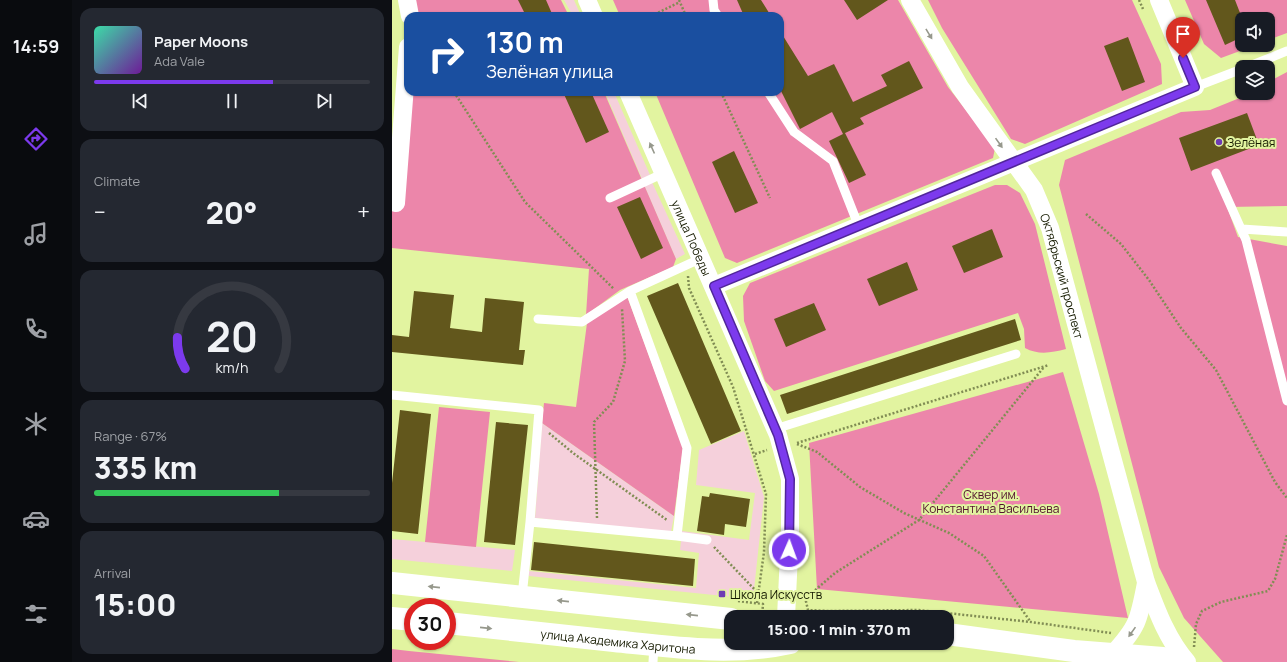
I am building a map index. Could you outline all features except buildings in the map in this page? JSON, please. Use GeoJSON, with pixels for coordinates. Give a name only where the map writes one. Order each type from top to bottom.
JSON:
{"type":"FeatureCollection","features":[{"type":"Feature","properties":{"kind":"main road"},"geometry":{"type":"LineString","coordinates":[[392,583],[724,618]]}},
{"type":"Feature","properties":{"kind":"main road"},"geometry":{"type":"LineString","coordinates":[[392,618],[404,619]]}},
{"type":"Feature","properties":{"kind":"main road","name":"улица Академика Харитона"},"geometry":{"type":"LineString","coordinates":[[456,625],[653,654],[718,656],[742,650]]}},
{"type":"Feature","properties":{"kind":"main road"},"geometry":{"type":"LineString","coordinates":[[954,635],[1073,656],[1168,661]]}},
{"type":"Feature","properties":{"kind":"street"},"geometry":{"type":"LineString","coordinates":[[407,0],[409,12]]}},
{"type":"Feature","properties":{"kind":"street"},"geometry":{"type":"LineString","coordinates":[[587,0],[592,12]]}},
{"type":"Feature","properties":{"kind":"street","name":"Октябрьский проспект"},"geometry":{"type":"LineString","coordinates":[[910,0],[960,87],[1013,163],[1034,190],[1050,228],[1146,582],[1161,622],[1177,651],[1190,656]]}},
{"type":"Feature","properties":{"kind":"street"},"geometry":{"type":"LineString","coordinates":[[714,286],[1195,87],[1159,0]]}},
{"type":"Feature","properties":{"kind":"street"},"geometry":{"type":"LineString","coordinates":[[392,202],[396,203],[404,96]]}},
{"type":"Feature","properties":{"kind":"street","name":"улица Победы"},"geometry":{"type":"LineString","coordinates":[[630,96],[664,173],[695,261],[714,286],[775,429],[790,479],[790,534],[786,610]]}},
{"type":"Feature","properties":{"kind":"street","name":"Октябрьский проспект"},"geometry":{"type":"LineString","coordinates":[[1123,658],[1141,613],[1146,582]]}},
{"type":"Feature","properties":{"kind":"street","name":"Октябрьский проспект"},"geometry":{"type":"LineString","coordinates":[[1146,582],[1147,602],[1168,661]]}},
{"type":"Feature","properties":{"kind":"lane"},"geometry":{"type":"LineString","coordinates":[[713,0],[715,12]]}},
{"type":"Feature","properties":{"kind":"lane"},"geometry":{"type":"LineString","coordinates":[[1264,60],[1287,51]]}},
{"type":"Feature","properties":{"kind":"lane"},"geometry":{"type":"LineString","coordinates":[[1195,87],[1235,72]]}},
{"type":"Feature","properties":{"kind":"lane"},"geometry":{"type":"LineString","coordinates":[[771,96],[794,132],[833,161],[859,226]]}},
{"type":"Feature","properties":{"kind":"lane"},"geometry":{"type":"LineString","coordinates":[[610,198],[664,173]]}},
{"type":"Feature","properties":{"kind":"lane"},"geometry":{"type":"LineString","coordinates":[[1216,173],[1246,240],[1287,401]]}},
{"type":"Feature","properties":{"kind":"lane"},"geometry":{"type":"LineString","coordinates":[[1242,229],[1287,232]]}},
{"type":"Feature","properties":{"kind":"lane"},"geometry":{"type":"LineString","coordinates":[[538,319],[582,322],[630,291],[695,261]]}},
{"type":"Feature","properties":{"kind":"lane"},"geometry":{"type":"LineString","coordinates":[[630,291],[687,448],[678,532]]}},
{"type":"Feature","properties":{"kind":"lane"},"geometry":{"type":"LineString","coordinates":[[775,429],[1016,354]]}},
{"type":"Feature","properties":{"kind":"lane"},"geometry":{"type":"LineString","coordinates":[[392,395],[538,410],[530,522],[522,596]]}},
{"type":"Feature","properties":{"kind":"lane"},"geometry":{"type":"LineString","coordinates":[[530,522],[597,528],[678,532],[707,540]]}},
{"type":"Feature","properties":{"kind":"path"},"geometry":{"type":"LineString","coordinates":[[659,12],[680,1],[684,12]]}},
{"type":"Feature","properties":{"kind":"path"},"geometry":{"type":"LineString","coordinates":[[457,96],[525,202],[621,296],[625,361],[613,402],[594,422],[597,528]]}},
{"type":"Feature","properties":{"kind":"path"},"geometry":{"type":"LineString","coordinates":[[723,96],[770,198]]}},
{"type":"Feature","properties":{"kind":"path"},"geometry":{"type":"LineString","coordinates":[[1086,214],[1121,244],[1149,280],[1181,328],[1216,370],[1275,482],[1287,498]]}},
{"type":"Feature","properties":{"kind":"path"},"geometry":{"type":"LineString","coordinates":[[695,261],[689,288],[733,387],[766,494],[764,552],[757,604]]}},
{"type":"Feature","properties":{"kind":"path"},"geometry":{"type":"LineString","coordinates":[[1031,622],[984,556],[950,533],[904,513],[860,487],[817,452],[795,444],[1049,365]]}},
{"type":"Feature","properties":{"kind":"path"},"geometry":{"type":"LineString","coordinates":[[805,599],[836,573],[919,520],[1044,367]]}},
{"type":"Feature","properties":{"kind":"path"},"geometry":{"type":"LineString","coordinates":[[537,424],[595,470],[678,532]]}},
{"type":"Feature","properties":{"kind":"path"},"geometry":{"type":"LineString","coordinates":[[1190,656],[1196,638],[1196,624],[1202,611],[1221,602],[1268,591],[1275,579],[1287,535]]}},
{"type":"Feature","properties":{"kind":"path"},"geometry":{"type":"LineString","coordinates":[[707,540],[759,593]]}},
{"type":"Feature","properties":{"kind":"path"},"geometry":{"type":"LineString","coordinates":[[763,604],[763,610]]}},
{"type":"Feature","properties":{"kind":"shaded area"},"geometry":{"type":"Polygon","coordinates":[[[564,0],[574,0],[579,12],[571,12],[564,0]]]}},
{"type":"Feature","properties":{"kind":"shaded area"},"geometry":{"type":"Polygon","coordinates":[[[607,96],[616,96],[650,175],[642,179],[607,96]]]}},
{"type":"Feature","properties":{"kind":"shaded area"},"geometry":{"type":"Polygon","coordinates":[[[652,182],[685,254],[676,259],[644,185],[652,182]]]}},
{"type":"Feature","properties":{"kind":"shaded area"},"geometry":{"type":"Polygon","coordinates":[[[542,423],[674,516],[671,532],[535,518],[542,423]]]}},
{"type":"Feature","properties":{"kind":"shaded area"},"geometry":{"type":"Polygon","coordinates":[[[744,431],[764,497],[753,599],[529,576],[529,571],[696,588],[699,553],[680,550],[682,531],[749,540],[755,493],[696,485],[699,450],[744,431]]]}},
{"type":"Feature","properties":{"kind":"shaded area"},"geometry":{"type":"Polygon","coordinates":[[[392,539],[515,550],[512,571],[392,559],[392,539]]]}},
{"type":"Feature","properties":{"kind":"green space"},"geometry":{"type":"Polygon","coordinates":[[[414,0],[561,0],[567,12],[416,12],[414,0]]]}},
{"type":"Feature","properties":{"kind":"green space"},"geometry":{"type":"Polygon","coordinates":[[[613,0],[898,0],[948,87],[995,148],[993,158],[737,263],[725,258],[657,96],[784,96],[784,12],[618,12],[613,0]]]}},
{"type":"Feature","properties":{"kind":"green space"},"geometry":{"type":"Polygon","coordinates":[[[928,0],[1132,0],[1161,64],[1162,84],[1025,144],[1011,139],[942,28],[928,0]]]}},
{"type":"Feature","properties":{"kind":"green space"},"geometry":{"type":"Polygon","coordinates":[[[1185,0],[1287,0],[1287,33],[1275,37],[1275,12],[1235,12],[1235,52],[1237,52],[1221,58],[1204,44],[1185,0]]]}},
{"type":"Feature","properties":{"kind":"green space"},"geometry":{"type":"Polygon","coordinates":[[[1287,72],[1287,206],[1227,207],[1238,237],[1287,246],[1287,662],[1223,662],[1184,618],[1159,567],[1059,185],[1065,160],[1181,112],[1210,110],[1235,100],[1275,100],[1275,78],[1287,72]]]}},
{"type":"Feature","properties":{"kind":"green space"},"geometry":{"type":"Polygon","coordinates":[[[410,96],[606,96],[676,259],[673,267],[620,290],[586,315],[589,269],[392,248],[392,209],[410,96]]]}},
{"type":"Feature","properties":{"kind":"green space"},"geometry":{"type":"Polygon","coordinates":[[[995,185],[1007,185],[1020,193],[1035,224],[1066,349],[1045,353],[1035,352],[1025,348],[1024,329],[1018,313],[774,391],[765,381],[744,321],[743,296],[750,283],[995,185]]]}},
{"type":"Feature","properties":{"kind":"green space"},"geometry":{"type":"Polygon","coordinates":[[[627,296],[683,448],[674,516],[542,423],[544,403],[576,407],[587,323],[627,296]]]}},
{"type":"Feature","properties":{"kind":"green space","name":"Сквер им. Константина Васильева"},"geometry":{"type":"Polygon","coordinates":[[[1063,372],[1099,494],[1128,618],[817,589],[809,443],[1063,372]]]}},
{"type":"Feature","properties":{"kind":"green space"},"geometry":{"type":"Polygon","coordinates":[[[439,407],[490,412],[476,547],[425,542],[439,407]]]}},
{"type":"Feature","properties":{"kind":"green space"},"geometry":{"type":"Polygon","coordinates":[[[392,649],[409,651],[519,662],[392,662],[392,649]]]}},
{"type":"Feature","properties":{"kind":"place","name":"Зелёная"},"geometry":{"type":"Point","coordinates":[1219,142]}},
{"type":"Feature","properties":{"kind":"place","name":"Школа Искусств"},"geometry":{"type":"Point","coordinates":[722,594]}},
{"type":"Feature","properties":{"kind":"route"},"geometry":{"type":"LineString","coordinates":[[789,550],[790,479],[778,435],[714,286],[1195,87],[1183,58]]}}]}
